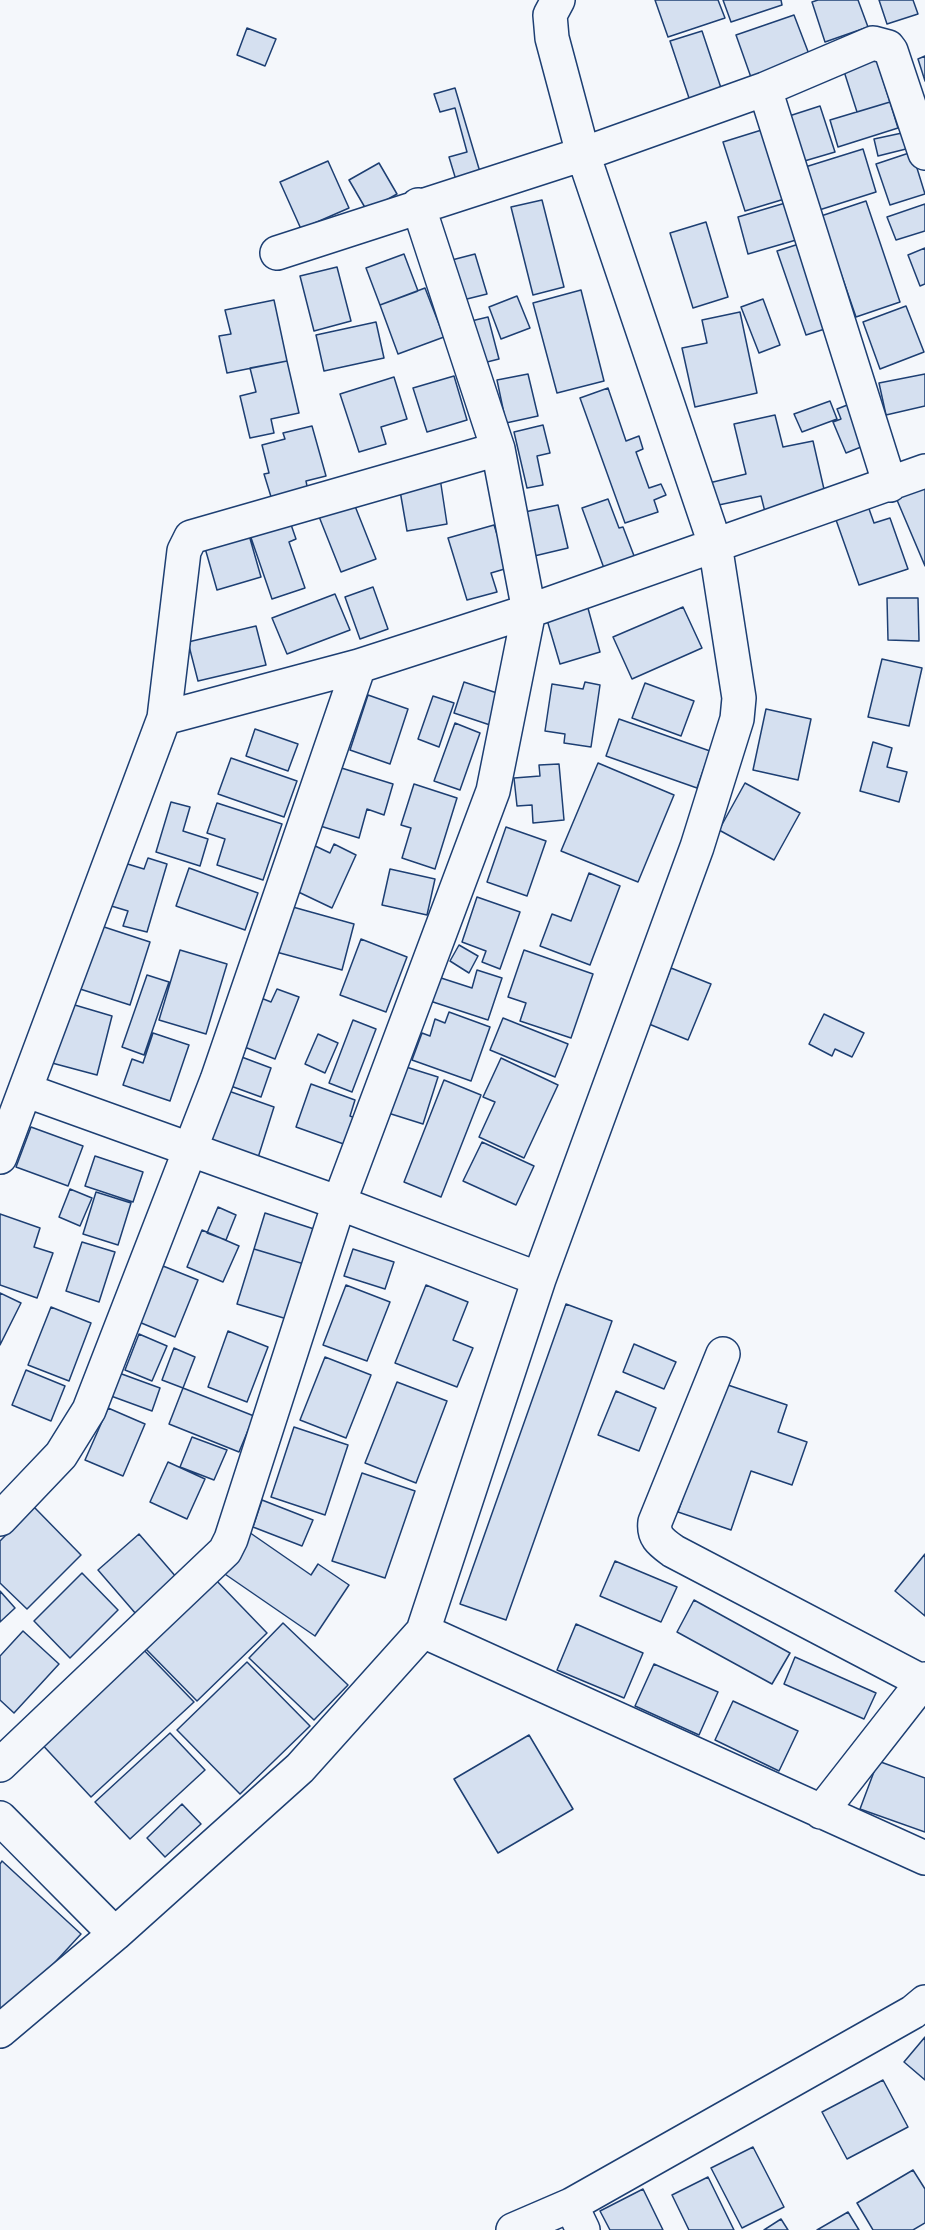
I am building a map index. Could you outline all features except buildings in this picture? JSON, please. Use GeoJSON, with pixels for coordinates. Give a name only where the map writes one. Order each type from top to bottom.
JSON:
{"type":"FeatureCollection","features":[{"type":"Feature","properties":{"kind":"street"},"geometry":{"type":"LineString","coordinates":[[0,2031],[115,1934],[300,1768],[423,1631],[539,1279],[697,846],[737,719],[739,698],[715,544],[583,154],[552,39],[550,15],[558,0]]}},
{"type":"Feature","properties":{"kind":"street"},"geometry":{"type":"LineString","coordinates":[[277,253],[418,205],[583,154],[765,89],[867,44],[882,44],[891,51],[925,153]]}},
{"type":"Feature","properties":{"kind":"street"},"geometry":{"type":"LineString","coordinates":[[765,89],[890,485]]}},
{"type":"Feature","properties":{"kind":"street"},"geometry":{"type":"LineString","coordinates":[[0,1765],[225,1551],[236,1530],[339,1203],[493,791],[529,611],[498,449],[418,205]]}},
{"type":"Feature","properties":{"kind":"street"},"geometry":{"type":"LineString","coordinates":[[0,1157],[164,718],[184,551],[191,537],[498,449]]}},
{"type":"Feature","properties":{"kind":"street"},"geometry":{"type":"LineString","coordinates":[[164,718],[359,666],[529,611],[925,471]]}},
{"type":"Feature","properties":{"kind":"street"},"geometry":{"type":"LineString","coordinates":[[0,1519],[62,1455],[89,1410],[221,1071],[359,666]]}},
{"type":"Feature","properties":{"kind":"street"},"geometry":{"type":"LineString","coordinates":[[25,1090],[339,1203],[539,1279]]}},
{"type":"Feature","properties":{"kind":"street"},"geometry":{"type":"LineString","coordinates":[[723,1354],[655,1522],[654,1531],[659,1541],[673,1551],[924,1681],[822,1812]]}},
{"type":"Feature","properties":{"kind":"street"},"geometry":{"type":"LineString","coordinates":[[423,1631],[925,1858]]}},
{"type":"Feature","properties":{"kind":"street"},"geometry":{"type":"LineString","coordinates":[[0,1818],[115,1934]]}},
{"type":"Feature","properties":{"kind":"street"},"geometry":{"type":"LineString","coordinates":[[513,2230],[577,2217],[913,2012],[925,2002]]}}]}
